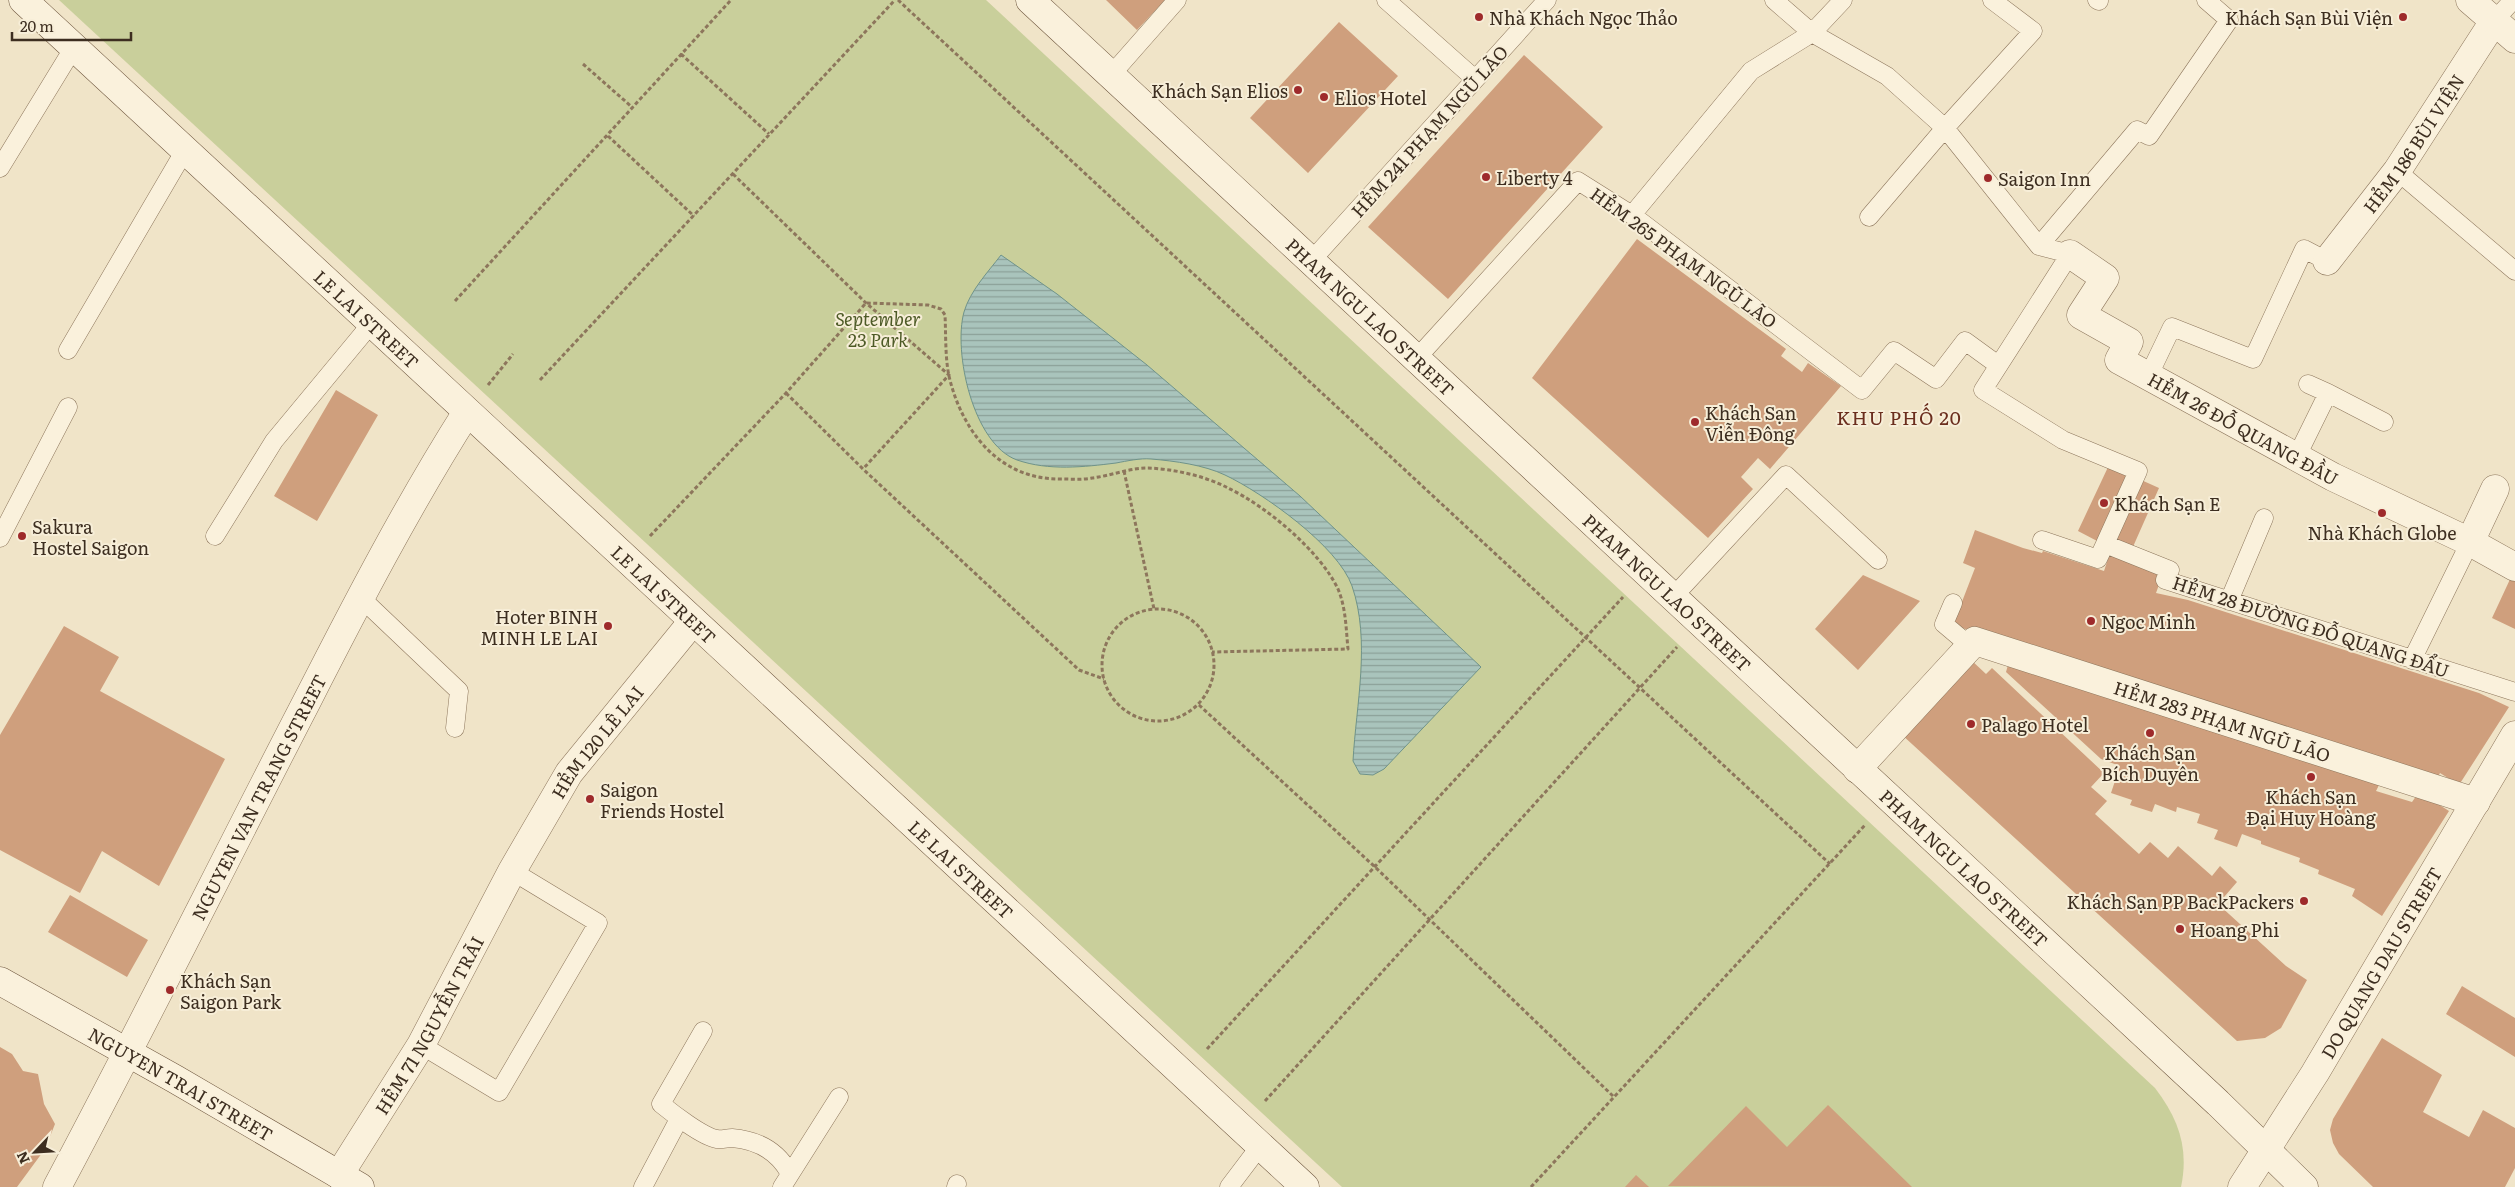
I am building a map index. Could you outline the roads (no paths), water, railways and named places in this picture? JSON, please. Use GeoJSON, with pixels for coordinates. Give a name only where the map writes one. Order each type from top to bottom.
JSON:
{"type":"FeatureCollection","features":[{"type":"Feature","properties":{"kind":"main road","name":"LE LAI STREET"},"geometry":{"type":"LineString","coordinates":[[23,0],[1304,1187]]}},
{"type":"Feature","properties":{"kind":"main road","name":"PHAM NGU LAO STREET"},"geometry":{"type":"LineString","coordinates":[[1030,0],[2266,1149],[2304,1187]]}},
{"type":"Feature","properties":{"kind":"main road"},"geometry":{"type":"LineString","coordinates":[[2470,0],[2515,39]]}},
{"type":"Feature","properties":{"kind":"main road","name":"HẺM 186 BÙI VIỆN"},"geometry":{"type":"LineString","coordinates":[[2327,261],[2397,171],[2494,21]]}},
{"type":"Feature","properties":{"kind":"main road","name":"HẺM 26 ÐỖ QUANG ÐẦU"},"geometry":{"type":"LineString","coordinates":[[2070,254],[2106,278],[2081,315],[2129,342],[2119,360],[2333,477],[2470,542],[2515,567]]}},
{"type":"Feature","properties":{"kind":"main road","name":"NGUYEN VAN TRANG STREET"},"geometry":{"type":"LineString","coordinates":[[57,1187],[129,1053],[360,597],[467,412]]}},
{"type":"Feature","properties":{"kind":"main road"},"geometry":{"type":"LineString","coordinates":[[2470,542],[2495,489]]}},
{"type":"Feature","properties":{"kind":"main road","name":"HẺM 120 LÊ LAI"},"geometry":{"type":"LineString","coordinates":[[512,871],[569,773],[693,621]]}},
{"type":"Feature","properties":{"kind":"main road","name":"HẺM 283 PHẠM NGŨ LÃO"},"geometry":{"type":"LineString","coordinates":[[1970,646],[1975,641],[2476,802]]}},
{"type":"Feature","properties":{"kind":"main road"},"geometry":{"type":"LineString","coordinates":[[1857,769],[1970,646]]}},
{"type":"Feature","properties":{"kind":"main road","name":"DO QUANG DAU STREET"},"geometry":{"type":"LineString","coordinates":[[2242,1187],[2314,1072],[2513,740]]}},
{"type":"Feature","properties":{"kind":"main road","name":"HẺM 71 NGUYỄN TRÃI"},"geometry":{"type":"LineString","coordinates":[[349,1181],[512,871]]}},
{"type":"Feature","properties":{"kind":"main road","name":"NGUYEN TRAI STREET"},"geometry":{"type":"LineString","coordinates":[[0,981],[129,1053],[349,1181]]}},
{"type":"Feature","properties":{"kind":"lane"},"geometry":{"type":"LineString","coordinates":[[1111,76],[1177,0]]}},
{"type":"Feature","properties":{"kind":"lane"},"geometry":{"type":"LineString","coordinates":[[1386,0],[1475,79]]}},
{"type":"Feature","properties":{"kind":"lane","name":"HẺM 241 PHẠM NGŨ LÃO"},"geometry":{"type":"LineString","coordinates":[[1310,260],[1547,0]]}},
{"type":"Feature","properties":{"kind":"lane"},"geometry":{"type":"LineString","coordinates":[[1774,0],[1812,33],[1887,76],[1944,128],[2039,246],[2070,254],[1983,390],[2063,440],[2138,471],[2098,559],[2042,540]]}},
{"type":"Feature","properties":{"kind":"lane"},"geometry":{"type":"LineString","coordinates":[[1632,215],[1751,71],[1812,33],[1843,0]]}},
{"type":"Feature","properties":{"kind":"lane"},"geometry":{"type":"LineString","coordinates":[[1869,217],[1944,128],[2033,31],[1992,0]]}},
{"type":"Feature","properties":{"kind":"lane"},"geometry":{"type":"LineString","coordinates":[[2039,246],[2137,130],[2149,136],[2229,20],[2206,0]]}},
{"type":"Feature","properties":{"kind":"lane"},"geometry":{"type":"LineString","coordinates":[[2494,21],[2513,0]]}},
{"type":"Feature","properties":{"kind":"lane"},"geometry":{"type":"LineString","coordinates":[[1,165],[74,47]]}},
{"type":"Feature","properties":{"kind":"lane"},"geometry":{"type":"LineString","coordinates":[[68,350],[185,150]]}},
{"type":"Feature","properties":{"kind":"lane"},"geometry":{"type":"LineString","coordinates":[[2397,171],[2515,272]]}},
{"type":"Feature","properties":{"kind":"lane","name":"HẺM 265 PHẠM NGŨ LÃO"},"geometry":{"type":"LineString","coordinates":[[1416,359],[1578,181],[1632,215],[1862,390],[1894,351],[1936,380],[1965,341],[1998,365]]}},
{"type":"Feature","properties":{"kind":"lane"},"geometry":{"type":"LineString","coordinates":[[2148,375],[2172,327],[2253,359],[2304,249],[2327,261]]}},
{"type":"Feature","properties":{"kind":"lane"},"geometry":{"type":"LineString","coordinates":[[215,536],[274,441],[371,324]]}},
{"type":"Feature","properties":{"kind":"lane"},"geometry":{"type":"LineString","coordinates":[[2308,384],[2384,422]]}},
{"type":"Feature","properties":{"kind":"lane"},"geometry":{"type":"LineString","coordinates":[[2297,456],[2328,393]]}},
{"type":"Feature","properties":{"kind":"lane"},"geometry":{"type":"LineString","coordinates":[[0,538],[68,407]]}},
{"type":"Feature","properties":{"kind":"lane"},"geometry":{"type":"LineString","coordinates":[[1673,597],[1786,475],[1878,560]]}},
{"type":"Feature","properties":{"kind":"lane"},"geometry":{"type":"LineString","coordinates":[[2229,601],[2264,518]]}},
{"type":"Feature","properties":{"kind":"lane"},"geometry":{"type":"LineString","coordinates":[[2412,660],[2470,542]]}},
{"type":"Feature","properties":{"kind":"lane","name":"HẺM 28 ĐƯỜNG ĐỖ QUANG ĐẨU"},"geometry":{"type":"LineString","coordinates":[[2106,544],[2170,570],[2165,580],[2515,692]]}},
{"type":"Feature","properties":{"kind":"lane"},"geometry":{"type":"LineString","coordinates":[[360,597],[459,691],[456,728]]}},
{"type":"Feature","properties":{"kind":"lane"},"geometry":{"type":"LineString","coordinates":[[1953,603],[1944,624],[1970,646]]}},
{"type":"Feature","properties":{"kind":"lane"},"geometry":{"type":"LineString","coordinates":[[421,1045],[499,1092],[598,923],[512,871]]}},
{"type":"Feature","properties":{"kind":"lane"},"geometry":{"type":"LineString","coordinates":[[704,1031],[661,1104],[679,1119],[716,1140],[732,1138],[759,1143],[782,1159],[786,1180]]}},
{"type":"Feature","properties":{"kind":"lane"},"geometry":{"type":"LineString","coordinates":[[786,1180],[839,1097]]}},
{"type":"Feature","properties":{"kind":"lane"},"geometry":{"type":"LineString","coordinates":[[643,1187],[679,1119]]}},
{"type":"Feature","properties":{"kind":"lane"},"geometry":{"type":"LineString","coordinates":[[1229,1187],[1260,1146]]}},
{"type":"Feature","properties":{"kind":"water"},"geometry":{"type":"Polygon","coordinates":[[[1001,255],[1057,294],[1147,365],[1300,496],[1481,667],[1384,769],[1373,775],[1360,774],[1353,761],[1361,673],[1361,629],[1358,607],[1352,586],[1344,570],[1332,554],[1298,522],[1241,483],[1199,466],[1147,459],[1079,467],[1041,466],[1017,460],[1002,451],[989,436],[978,417],[970,395],[961,350],[961,329],[964,312],[970,297],[1001,255]]]}},
{"type":"Feature","properties":{"kind":"place","name":"Nhà Khách Ngọc Thảo"},"geometry":{"type":"Point","coordinates":[1479,17]}},
{"type":"Feature","properties":{"kind":"place","name":"Khách Sạn Bùi Viện"},"geometry":{"type":"Point","coordinates":[2403,17]}},
{"type":"Feature","properties":{"kind":"place","name":"Khách Sạn Elios"},"geometry":{"type":"Point","coordinates":[1298,90]}},
{"type":"Feature","properties":{"kind":"place","name":"Elios Hotel"},"geometry":{"type":"Point","coordinates":[1324,97]}},
{"type":"Feature","properties":{"kind":"place","name":"Liberty 4"},"geometry":{"type":"Point","coordinates":[1486,177]}},
{"type":"Feature","properties":{"kind":"place","name":"Saigon Inn"},"geometry":{"type":"Point","coordinates":[1988,178]}},
{"type":"Feature","properties":{"kind":"place","name":"Khách Sạn Viễn Đông"},"geometry":{"type":"Point","coordinates":[1695,422]}},
{"type":"Feature","properties":{"kind":"place","name":"Khách Sạn E"},"geometry":{"type":"Point","coordinates":[2104,503]}},
{"type":"Feature","properties":{"kind":"place","name":"Nhà Khách Globe"},"geometry":{"type":"Point","coordinates":[2382,513]}},
{"type":"Feature","properties":{"kind":"place","name":"Sakura Hostel Saigon"},"geometry":{"type":"Point","coordinates":[22,536]}},
{"type":"Feature","properties":{"kind":"place","name":"Ngoc Minh"},"geometry":{"type":"Point","coordinates":[2091,621]}},
{"type":"Feature","properties":{"kind":"place","name":"Hoter BINH MINH LE LAI"},"geometry":{"type":"Point","coordinates":[608,626]}},
{"type":"Feature","properties":{"kind":"place","name":"Palago Hotel"},"geometry":{"type":"Point","coordinates":[1971,724]}},
{"type":"Feature","properties":{"kind":"place","name":"Khách Sạn Bích Duyên"},"geometry":{"type":"Point","coordinates":[2150,733]}},
{"type":"Feature","properties":{"kind":"place","name":"Khách Sạn Đại Huy Hoàng"},"geometry":{"type":"Point","coordinates":[2311,777]}},
{"type":"Feature","properties":{"kind":"place","name":"Saigon Friends Hostel"},"geometry":{"type":"Point","coordinates":[590,799]}},
{"type":"Feature","properties":{"kind":"place","name":"Khách Sạn PP BackPackers"},"geometry":{"type":"Point","coordinates":[2304,901]}},
{"type":"Feature","properties":{"kind":"place","name":"Hoang Phi"},"geometry":{"type":"Point","coordinates":[2180,929]}},
{"type":"Feature","properties":{"kind":"place","name":"Khách Sạn Saigon Park"},"geometry":{"type":"Point","coordinates":[170,990]}},
{"type":"Feature","properties":{"kind":"district","name":"KHU PHỐ 20"},"geometry":{"type":"Point","coordinates":[1899,417]}},
{"type":"Feature","properties":{"kind":"park label","name":"September 23 Park"},"geometry":{"type":"Point","coordinates":[878,328]}}]}
